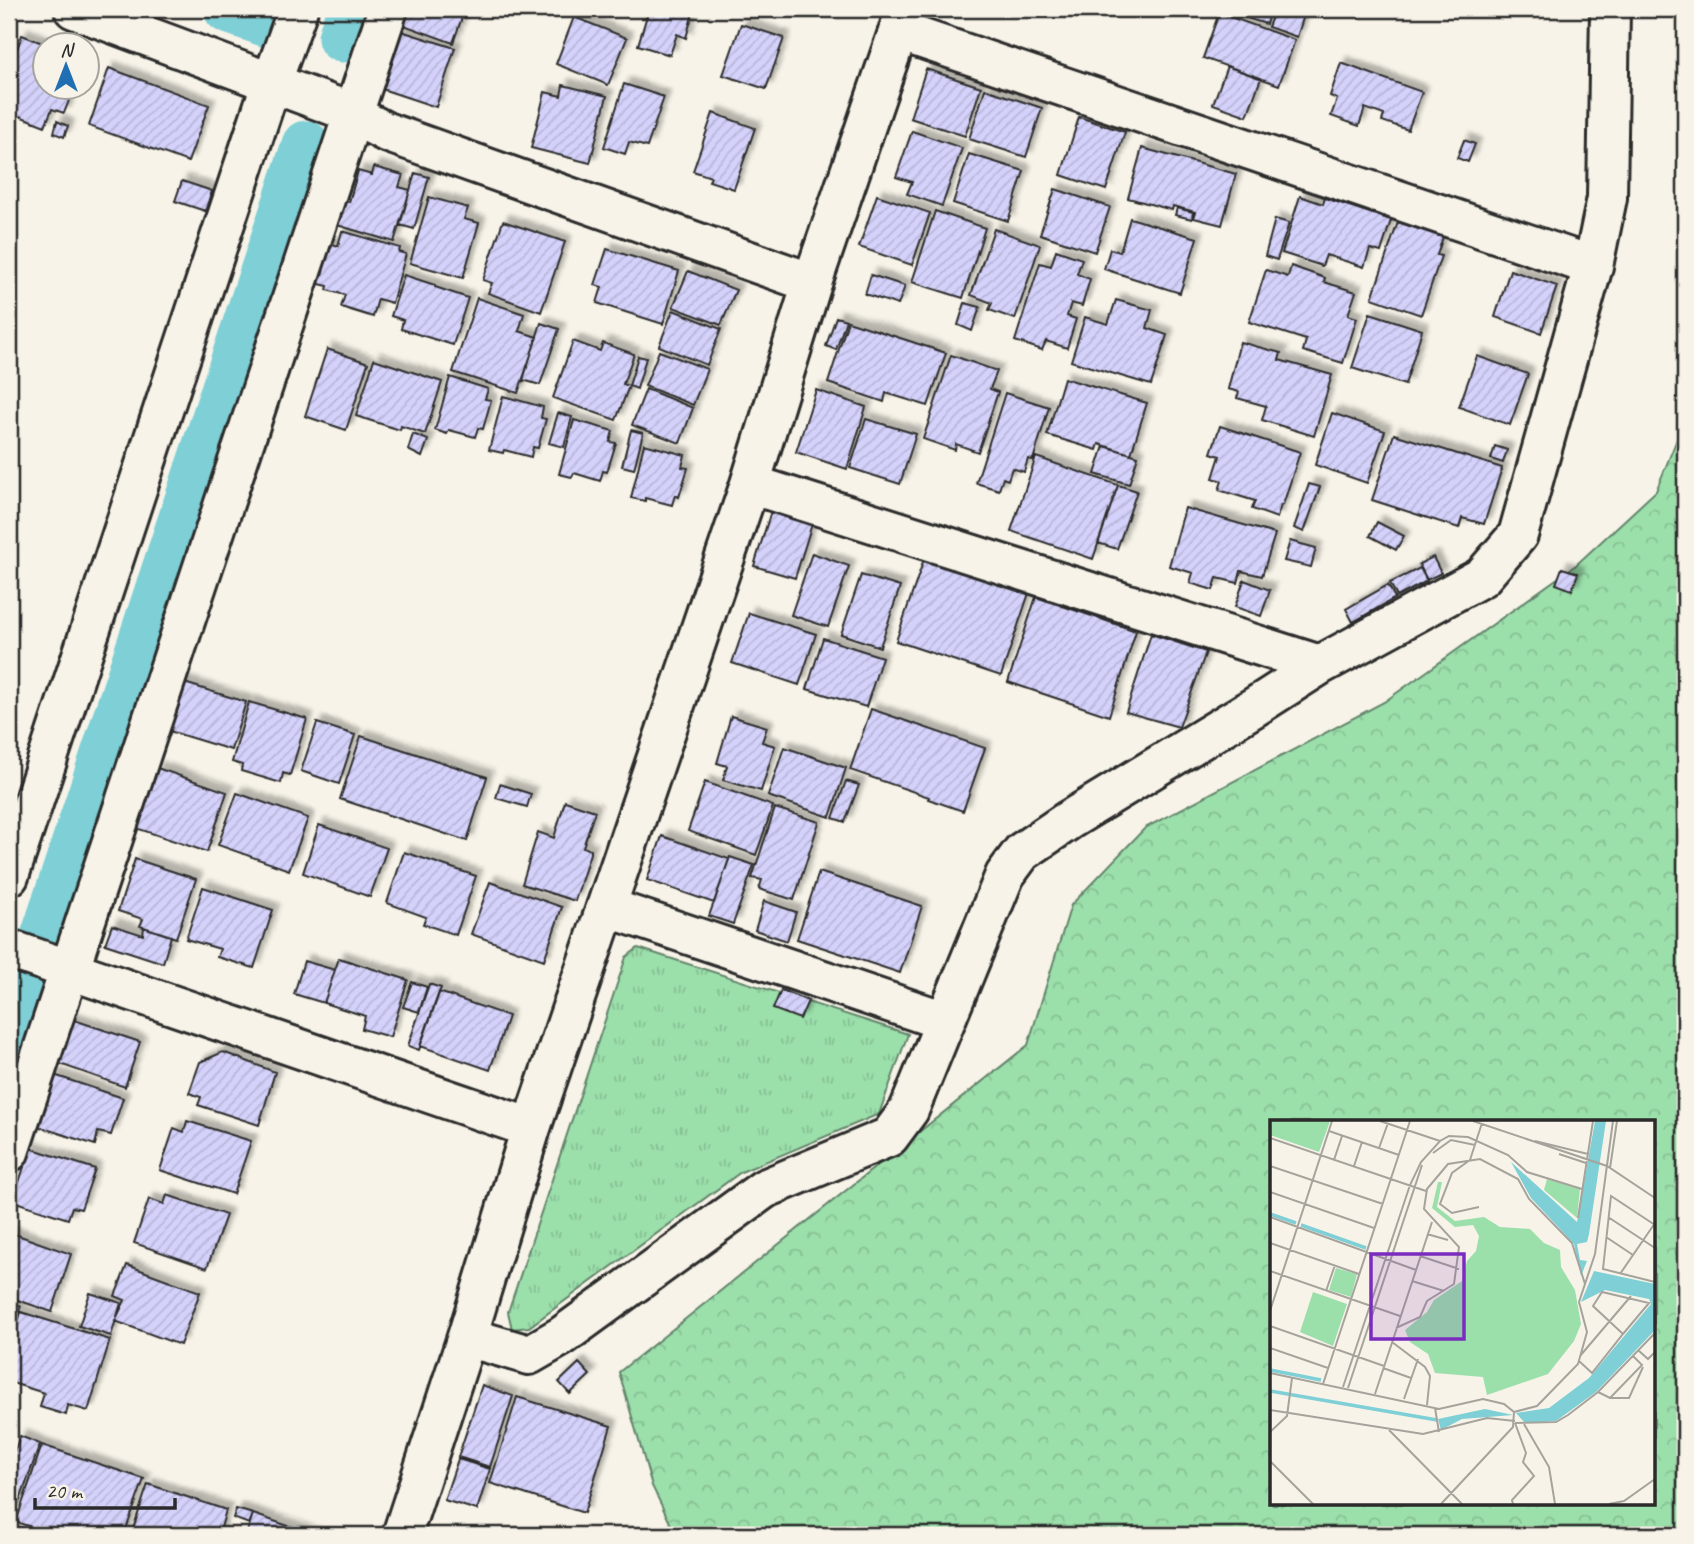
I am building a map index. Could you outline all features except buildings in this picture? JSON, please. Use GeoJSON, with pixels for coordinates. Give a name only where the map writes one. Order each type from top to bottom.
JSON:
{"type":"FeatureCollection","features":[{"type":"Feature","properties":{"kind":"street"},"geometry":{"type":"LineString","coordinates":[[74,9],[348,112],[386,132],[812,283]]}},
{"type":"Feature","properties":{"kind":"street"},"geometry":{"type":"LineString","coordinates":[[9,876],[283,88],[298,9]]}},
{"type":"Feature","properties":{"kind":"street"},"geometry":{"type":"LineString","coordinates":[[9,1152],[61,968],[348,112],[388,9]]}},
{"type":"Feature","properties":{"kind":"street"},"geometry":{"type":"LineString","coordinates":[[467,1337],[529,1355],[562,1336],[764,1189],[889,1137],[909,1110],[1004,875],[1023,852],[1069,820],[1320,664],[1482,577],[1518,535],[1593,266],[1607,198],[1610,9]]}},
{"type":"Feature","properties":{"kind":"street"},"geometry":{"type":"LineString","coordinates":[[402,1535],[467,1337],[531,1128],[750,484],[812,283],[902,20],[1593,266]]}},
{"type":"Feature","properties":{"kind":"street"},"geometry":{"type":"LineString","coordinates":[[750,484],[1320,664]]}},
{"type":"Feature","properties":{"kind":"street"},"geometry":{"type":"LineString","coordinates":[[606,907],[945,1021]]}},
{"type":"Feature","properties":{"kind":"street"},"geometry":{"type":"LineString","coordinates":[[9,949],[531,1128]]}},
{"type":"Feature","properties":{"kind":"green space"},"geometry":{"type":"Polygon","coordinates":[[[1685,419],[1685,1535],[676,1535],[652,1486],[619,1372],[1028,1045],[1071,905],[1145,828],[1384,702],[1576,565],[1656,491],[1685,419]]]}},
{"type":"Feature","properties":{"kind":"green space"},"geometry":{"type":"Polygon","coordinates":[[[638,948],[908,1034],[879,1114],[741,1172],[529,1327],[512,1329],[508,1312],[626,957],[638,948]]]}},
{"type":"Feature","properties":{"kind":"waterway"},"geometry":{"type":"LineString","coordinates":[[228,9],[271,24]]}},
{"type":"Feature","properties":{"kind":"waterway"},"geometry":{"type":"LineString","coordinates":[[342,38],[351,9]]}},
{"type":"Feature","properties":{"kind":"waterway"},"geometry":{"type":"LineString","coordinates":[[9,1046],[306,145]]}}]}
